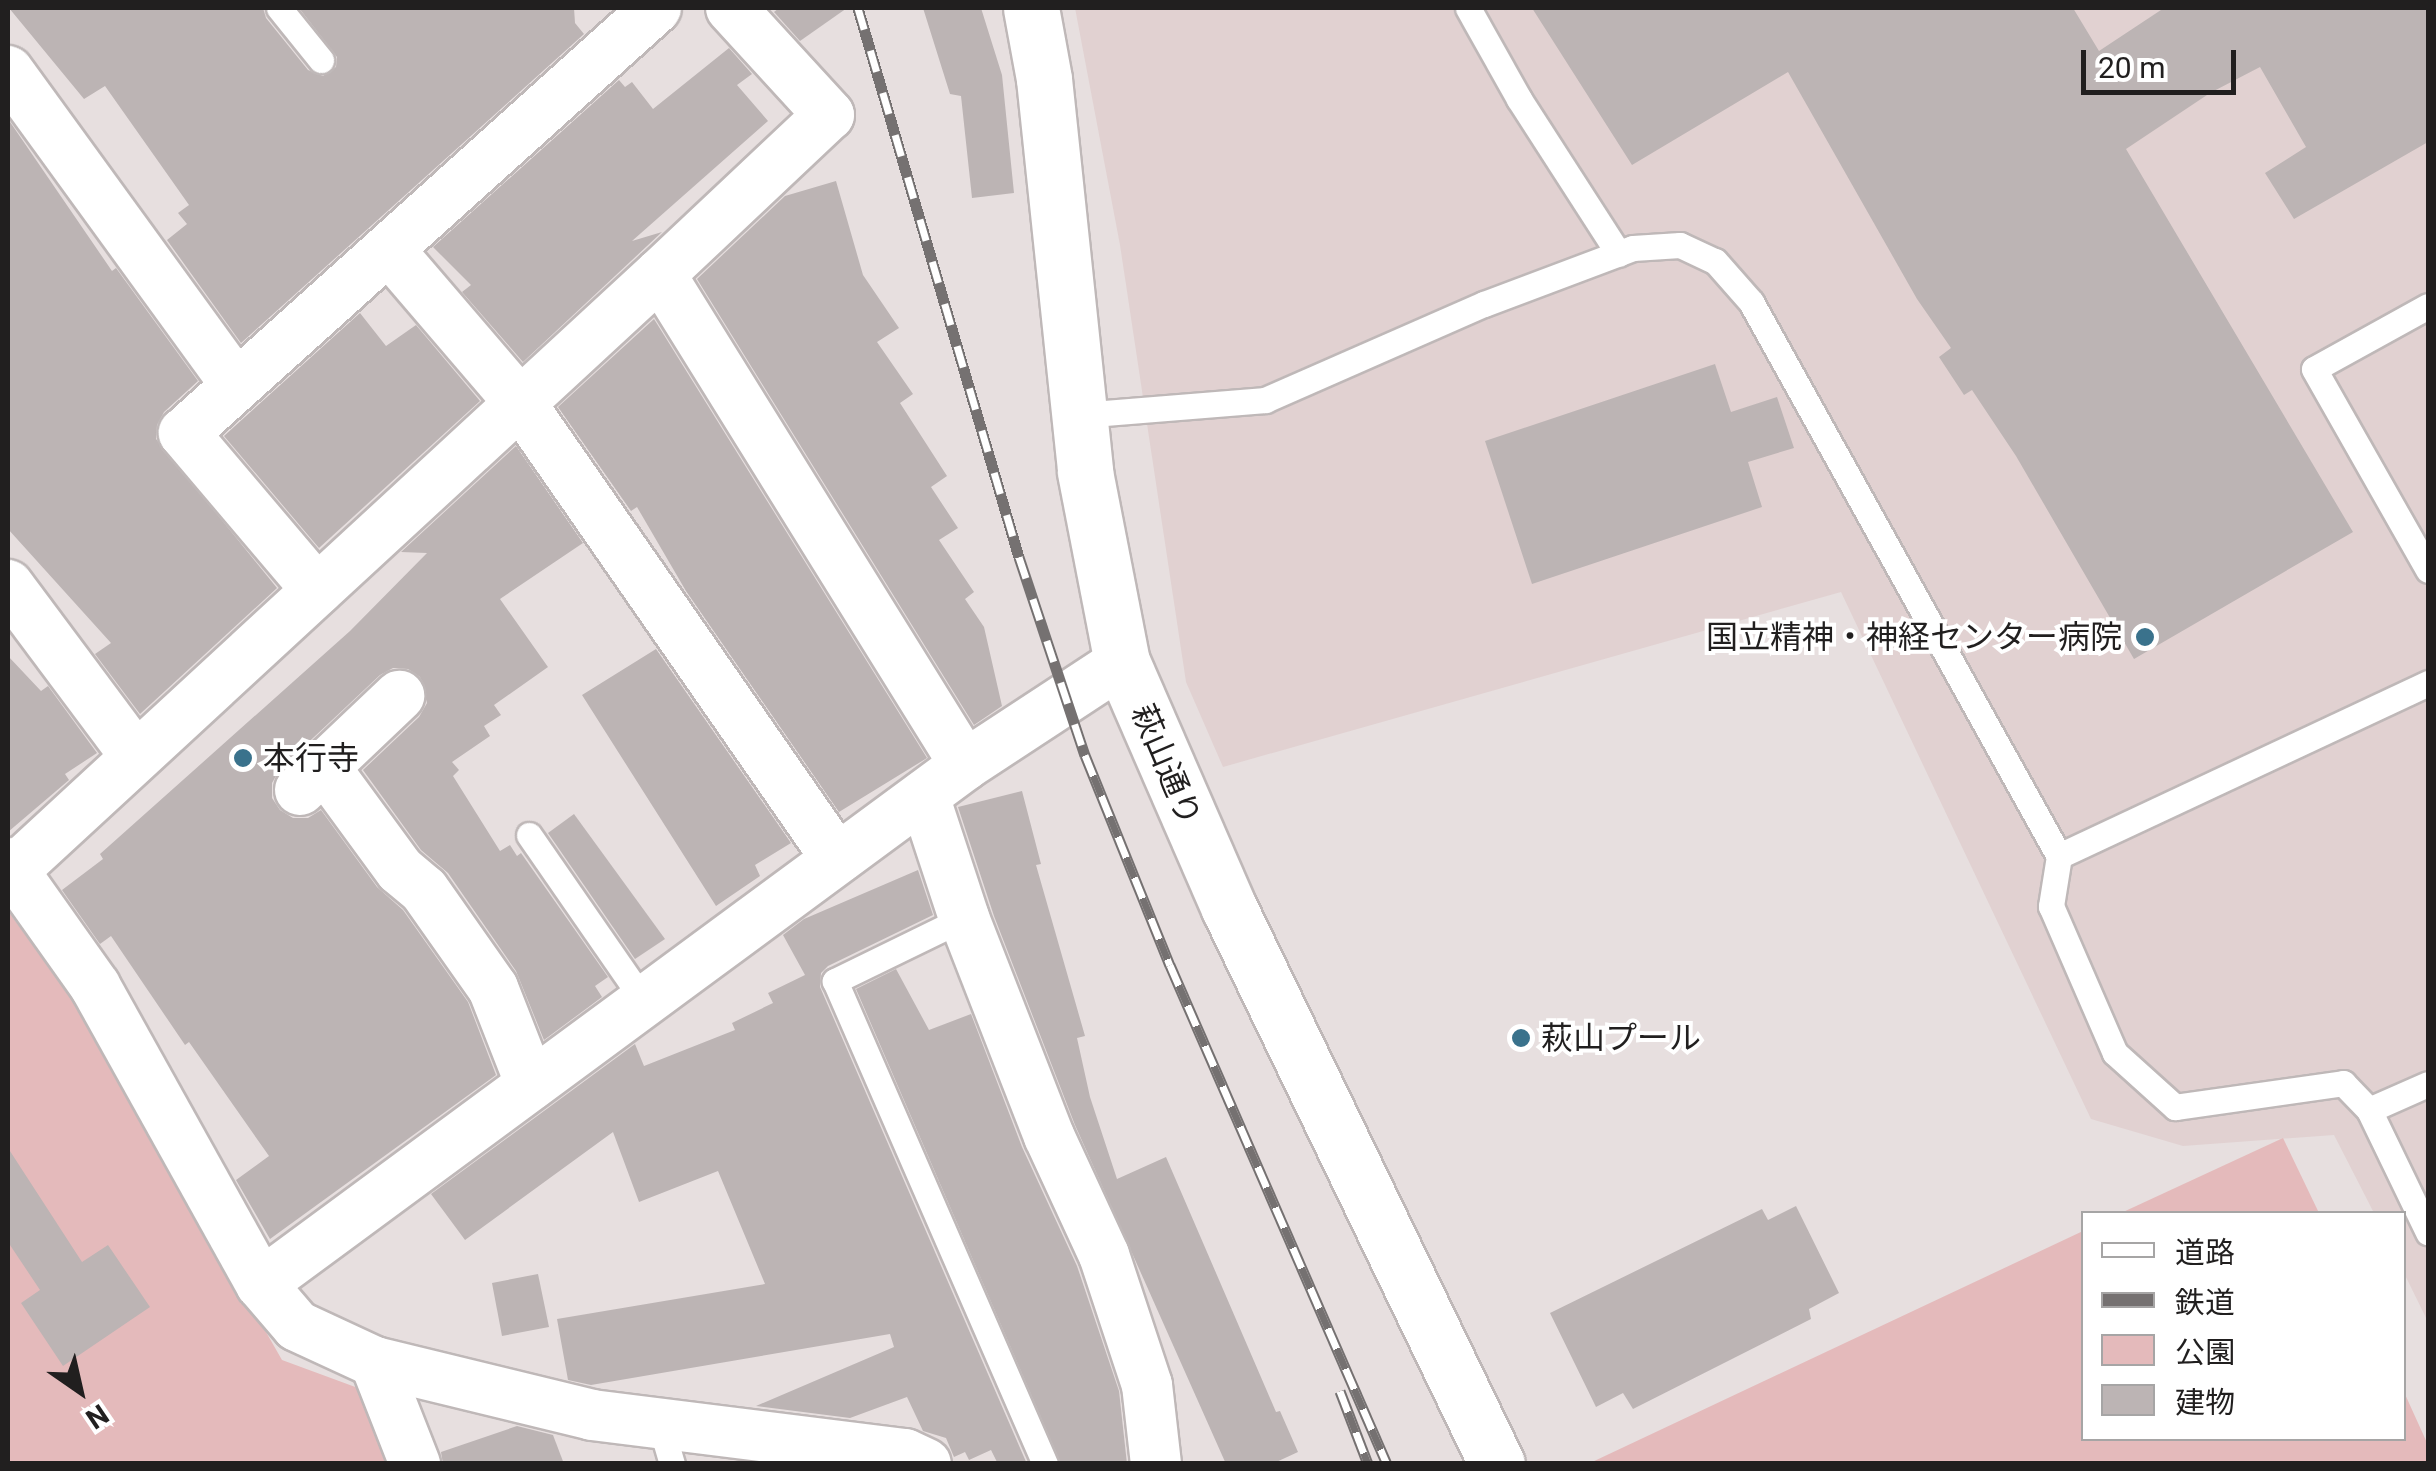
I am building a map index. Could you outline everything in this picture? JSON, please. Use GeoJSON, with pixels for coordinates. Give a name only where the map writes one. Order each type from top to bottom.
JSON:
{"type":"FeatureCollection","features":[{"type":"Feature","properties":{"kind":"street"},"geometry":{"type":"LineString","coordinates":[[316,590],[184,433],[235,383],[389,250],[656,8]]}},
{"type":"Feature","properties":{"kind":"street"},"geometry":{"type":"LineString","coordinates":[[731,8],[829,115],[521,404],[10,867],[95,986],[261,1284],[297,1326],[376,1362],[592,1415],[666,1443],[905,1454],[926,1464]]}},
{"type":"Feature","properties":{"kind":"street","name":"萩山通り"},"geometry":{"type":"LineString","coordinates":[[1031,8],[1044,79],[1088,490],[1122,662],[1229,908],[1497,1464]]}},
{"type":"Feature","properties":{"kind":"street"},"geometry":{"type":"LineString","coordinates":[[8,70],[235,383]]}},
{"type":"Feature","properties":{"kind":"street"},"geometry":{"type":"LineString","coordinates":[[389,250],[521,404],[837,859]]}},
{"type":"Feature","properties":{"kind":"street"},"geometry":{"type":"LineString","coordinates":[[660,274],[965,765]]}},
{"type":"Feature","properties":{"kind":"street"},"geometry":{"type":"LineString","coordinates":[[8,585],[136,756]]}},
{"type":"Feature","properties":{"kind":"street"},"geometry":{"type":"LineString","coordinates":[[261,1284],[965,765],[1122,662]]}},
{"type":"Feature","properties":{"kind":"street"},"geometry":{"type":"LineString","coordinates":[[399,696],[313,780],[424,890],[493,988],[531,1085]]}},
{"type":"Feature","properties":{"kind":"street"},"geometry":{"type":"LineString","coordinates":[[924,796],[964,918],[1049,1136],[1104,1255],[1147,1385],[1156,1464]]}},
{"type":"Feature","properties":{"kind":"street"},"geometry":{"type":"LineString","coordinates":[[376,1362],[416,1464]]}},
{"type":"Feature","properties":{"kind":"lane"},"geometry":{"type":"LineString","coordinates":[[279,8],[322,60]]}},
{"type":"Feature","properties":{"kind":"lane"},"geometry":{"type":"LineString","coordinates":[[1468,8],[1519,100],[1619,254]]}},
{"type":"Feature","properties":{"kind":"lane"},"geometry":{"type":"LineString","coordinates":[[1080,415],[1265,400],[1484,304],[1633,248],[1680,245],[1716,261],[1751,302],[2060,856],[2050,906],[2115,1053],[2175,1106],[2342,1083],[2369,1110],[2428,1232]]}},
{"type":"Feature","properties":{"kind":"lane"},"geometry":{"type":"LineString","coordinates":[[2428,306],[2314,369],[2428,570]]}},
{"type":"Feature","properties":{"kind":"lane"},"geometry":{"type":"LineString","coordinates":[[2060,856],[2428,683]]}},
{"type":"Feature","properties":{"kind":"lane"},"geometry":{"type":"LineString","coordinates":[[530,835],[644,1002]]}},
{"type":"Feature","properties":{"kind":"lane"},"geometry":{"type":"LineString","coordinates":[[964,918],[835,981],[1045,1464]]}},
{"type":"Feature","properties":{"kind":"lane"},"geometry":{"type":"LineString","coordinates":[[2369,1110],[2428,1084]]}},
{"type":"Feature","properties":{"kind":"shaded area","name":"国立精神・神経センター病院"},"geometry":{"type":"Polygon","coordinates":[[[1075,8],[2428,8],[2428,1322],[2406,1277],[2406,1211],[2373,1211],[2334,1135],[2183,1146],[2091,1119],[1841,592],[1223,767],[1186,682],[1120,245],[1075,8]]]}},
{"type":"Feature","properties":{"kind":"green space"},"geometry":{"type":"Polygon","coordinates":[[[8,911],[84,1014],[282,1360],[377,1395],[402,1463],[8,1463],[8,911]]]}},
{"type":"Feature","properties":{"kind":"green space"},"geometry":{"type":"Polygon","coordinates":[[[2283,1138],[2318,1211],[2125,1211],[2283,1138]]]}},
{"type":"Feature","properties":{"kind":"green space"},"geometry":{"type":"Polygon","coordinates":[[[2081,1232],[2081,1441],[2406,1441],[2406,1396],[2428,1445],[2428,1463],[1590,1463],[2081,1232]]]}},
{"type":"Feature","properties":{"kind":"building"},"geometry":{"type":"Polygon","coordinates":[[[9,8],[263,8],[266,18],[308,70],[323,76],[336,67],[337,57],[299,8],[574,8],[575,23],[584,34],[241,343],[167,240],[187,224],[178,213],[189,205],[105,86],[84,99],[9,8]]]}},
{"type":"Feature","properties":{"kind":"building"},"geometry":{"type":"Polygon","coordinates":[[[779,8],[847,8],[800,41],[774,12],[779,8]]]}},
{"type":"Feature","properties":{"kind":"building"},"geometry":{"type":"Polygon","coordinates":[[[923,8],[981,8],[1002,75],[1014,193],[972,198],[961,96],[950,94],[923,8]]]}},
{"type":"Feature","properties":{"kind":"building"},"geometry":{"type":"Polygon","coordinates":[[[1532,8],[2073,8],[2099,51],[2164,8],[2428,8],[2428,142],[2294,219],[2265,173],[2306,147],[2260,67],[2210,93],[2126,149],[2353,532],[2134,659],[2016,456],[1972,390],[1964,395],[1939,357],[1951,348],[1917,299],[1788,72],[1632,165],[1532,8]]]}},
{"type":"Feature","properties":{"kind":"building"},"geometry":{"type":"Polygon","coordinates":[[[729,48],[752,74],[737,85],[768,121],[632,241],[662,232],[523,362],[462,292],[471,285],[433,247],[619,80],[625,87],[632,82],[653,109],[729,48]]]}},
{"type":"Feature","properties":{"kind":"building"},"geometry":{"type":"Polygon","coordinates":[[[8,119],[112,271],[116,268],[198,381],[164,412],[157,425],[156,439],[277,588],[140,714],[95,654],[111,643],[8,529],[8,119]]]}},
{"type":"Feature","properties":{"kind":"building"},"geometry":{"type":"Polygon","coordinates":[[[836,181],[863,275],[899,328],[877,342],[913,394],[900,403],[947,476],[931,487],[958,528],[939,540],[974,592],[965,599],[984,627],[1002,706],[974,725],[697,279],[785,196],[836,181]]]}},
{"type":"Feature","properties":{"kind":"building"},"geometry":{"type":"Polygon","coordinates":[[[360,313],[386,346],[416,325],[480,401],[319,548],[224,436],[360,313]]]}},
{"type":"Feature","properties":{"kind":"building"},"geometry":{"type":"Polygon","coordinates":[[[654,319],[927,758],[839,812],[686,591],[637,507],[631,511],[558,407],[654,319]]]}},
{"type":"Feature","properties":{"kind":"building"},"geometry":{"type":"Polygon","coordinates":[[[1715,364],[1731,412],[1777,397],[1794,448],[1748,462],[1762,507],[1532,584],[1485,441],[1715,364]]]}},
{"type":"Feature","properties":{"kind":"building"},"geometry":{"type":"Polygon","coordinates":[[[516,446],[583,543],[500,599],[548,667],[494,705],[501,715],[484,726],[490,736],[452,762],[459,770],[453,776],[500,851],[510,845],[517,856],[521,853],[608,977],[595,986],[602,997],[544,1040],[516,971],[448,873],[421,850],[363,770],[419,717],[427,703],[420,677],[408,669],[393,668],[380,675],[280,769],[272,783],[272,798],[280,810],[293,818],[308,818],[321,810],[377,887],[403,910],[468,1002],[496,1075],[270,1239],[236,1180],[269,1156],[189,1042],[185,1045],[111,936],[100,944],[62,890],[103,859],[100,854],[350,631],[427,553],[401,552],[516,446]]]}},
{"type":"Feature","properties":{"kind":"building"},"geometry":{"type":"Polygon","coordinates":[[[656,649],[791,843],[755,865],[760,876],[716,906],[582,695],[656,649]]]}},
{"type":"Feature","properties":{"kind":"building"},"geometry":{"type":"Polygon","coordinates":[[[8,656],[41,691],[48,686],[97,753],[65,774],[69,780],[8,832],[8,656]]]}},
{"type":"Feature","properties":{"kind":"building"},"geometry":{"type":"Polygon","coordinates":[[[1022,791],[1041,864],[1036,865],[1085,1036],[1077,1038],[1090,1097],[1117,1179],[1166,1157],[1276,1412],[1280,1411],[1298,1452],[1272,1464],[1226,1464],[1075,1125],[994,916],[958,807],[1022,791]]]}},
{"type":"Feature","properties":{"kind":"building"},"geometry":{"type":"Polygon","coordinates":[[[574,814],[665,939],[635,959],[548,833],[574,814]]]}},
{"type":"Feature","properties":{"kind":"building"},"geometry":{"type":"Polygon","coordinates":[[[918,870],[933,915],[828,966],[821,973],[820,987],[1027,1464],[998,1464],[991,1450],[969,1460],[965,1452],[954,1457],[946,1438],[923,1431],[907,1397],[850,1418],[756,1406],[894,1347],[890,1334],[591,1385],[568,1380],[557,1319],[765,1284],[718,1171],[639,1202],[613,1132],[465,1240],[431,1194],[635,1044],[644,1066],[735,1030],[732,1023],[773,1003],[768,993],[805,975],[783,935],[804,919],[918,870]]]}},
{"type":"Feature","properties":{"kind":"building"},"geometry":{"type":"Polygon","coordinates":[[[896,969],[929,1030],[971,1014],[1022,1147],[1077,1266],[1119,1391],[1127,1464],[1061,1464],[856,989],[896,969]]]}},
{"type":"Feature","properties":{"kind":"building"},"geometry":{"type":"Polygon","coordinates":[[[8,1148],[82,1262],[108,1245],[150,1307],[63,1366],[21,1303],[40,1290],[8,1242],[8,1148]]]}},
{"type":"Feature","properties":{"kind":"building"},"geometry":{"type":"Polygon","coordinates":[[[1796,1206],[1839,1293],[1809,1309],[1811,1319],[1633,1409],[1623,1393],[1596,1407],[1550,1313],[1762,1209],[1768,1220],[1796,1206]]]}},
{"type":"Feature","properties":{"kind":"building"},"geometry":{"type":"Polygon","coordinates":[[[538,1274],[549,1327],[502,1336],[492,1283],[538,1274]]]}},
{"type":"Feature","properties":{"kind":"building"},"geometry":{"type":"Polygon","coordinates":[[[517,1426],[553,1435],[564,1464],[443,1464],[441,1452],[517,1426]]]}},
{"type":"Feature","properties":{"kind":"railway"},"geometry":{"type":"LineString","coordinates":[[858,8],[1019,557],[1085,755],[1170,965],[1387,1464]]}},
{"type":"Feature","properties":{"kind":"railway"},"geometry":{"type":"LineString","coordinates":[[1340,1391],[1368,1464]]}},
{"type":"Feature","properties":{"kind":"place","name":"国立精神・神経センター病院"},"geometry":{"type":"Point","coordinates":[2145,637]}},
{"type":"Feature","properties":{"kind":"place","name":"本行寺"},"geometry":{"type":"Point","coordinates":[243,758]}},
{"type":"Feature","properties":{"kind":"place","name":"萩山プール"},"geometry":{"type":"Point","coordinates":[1521,1038]}}]}
